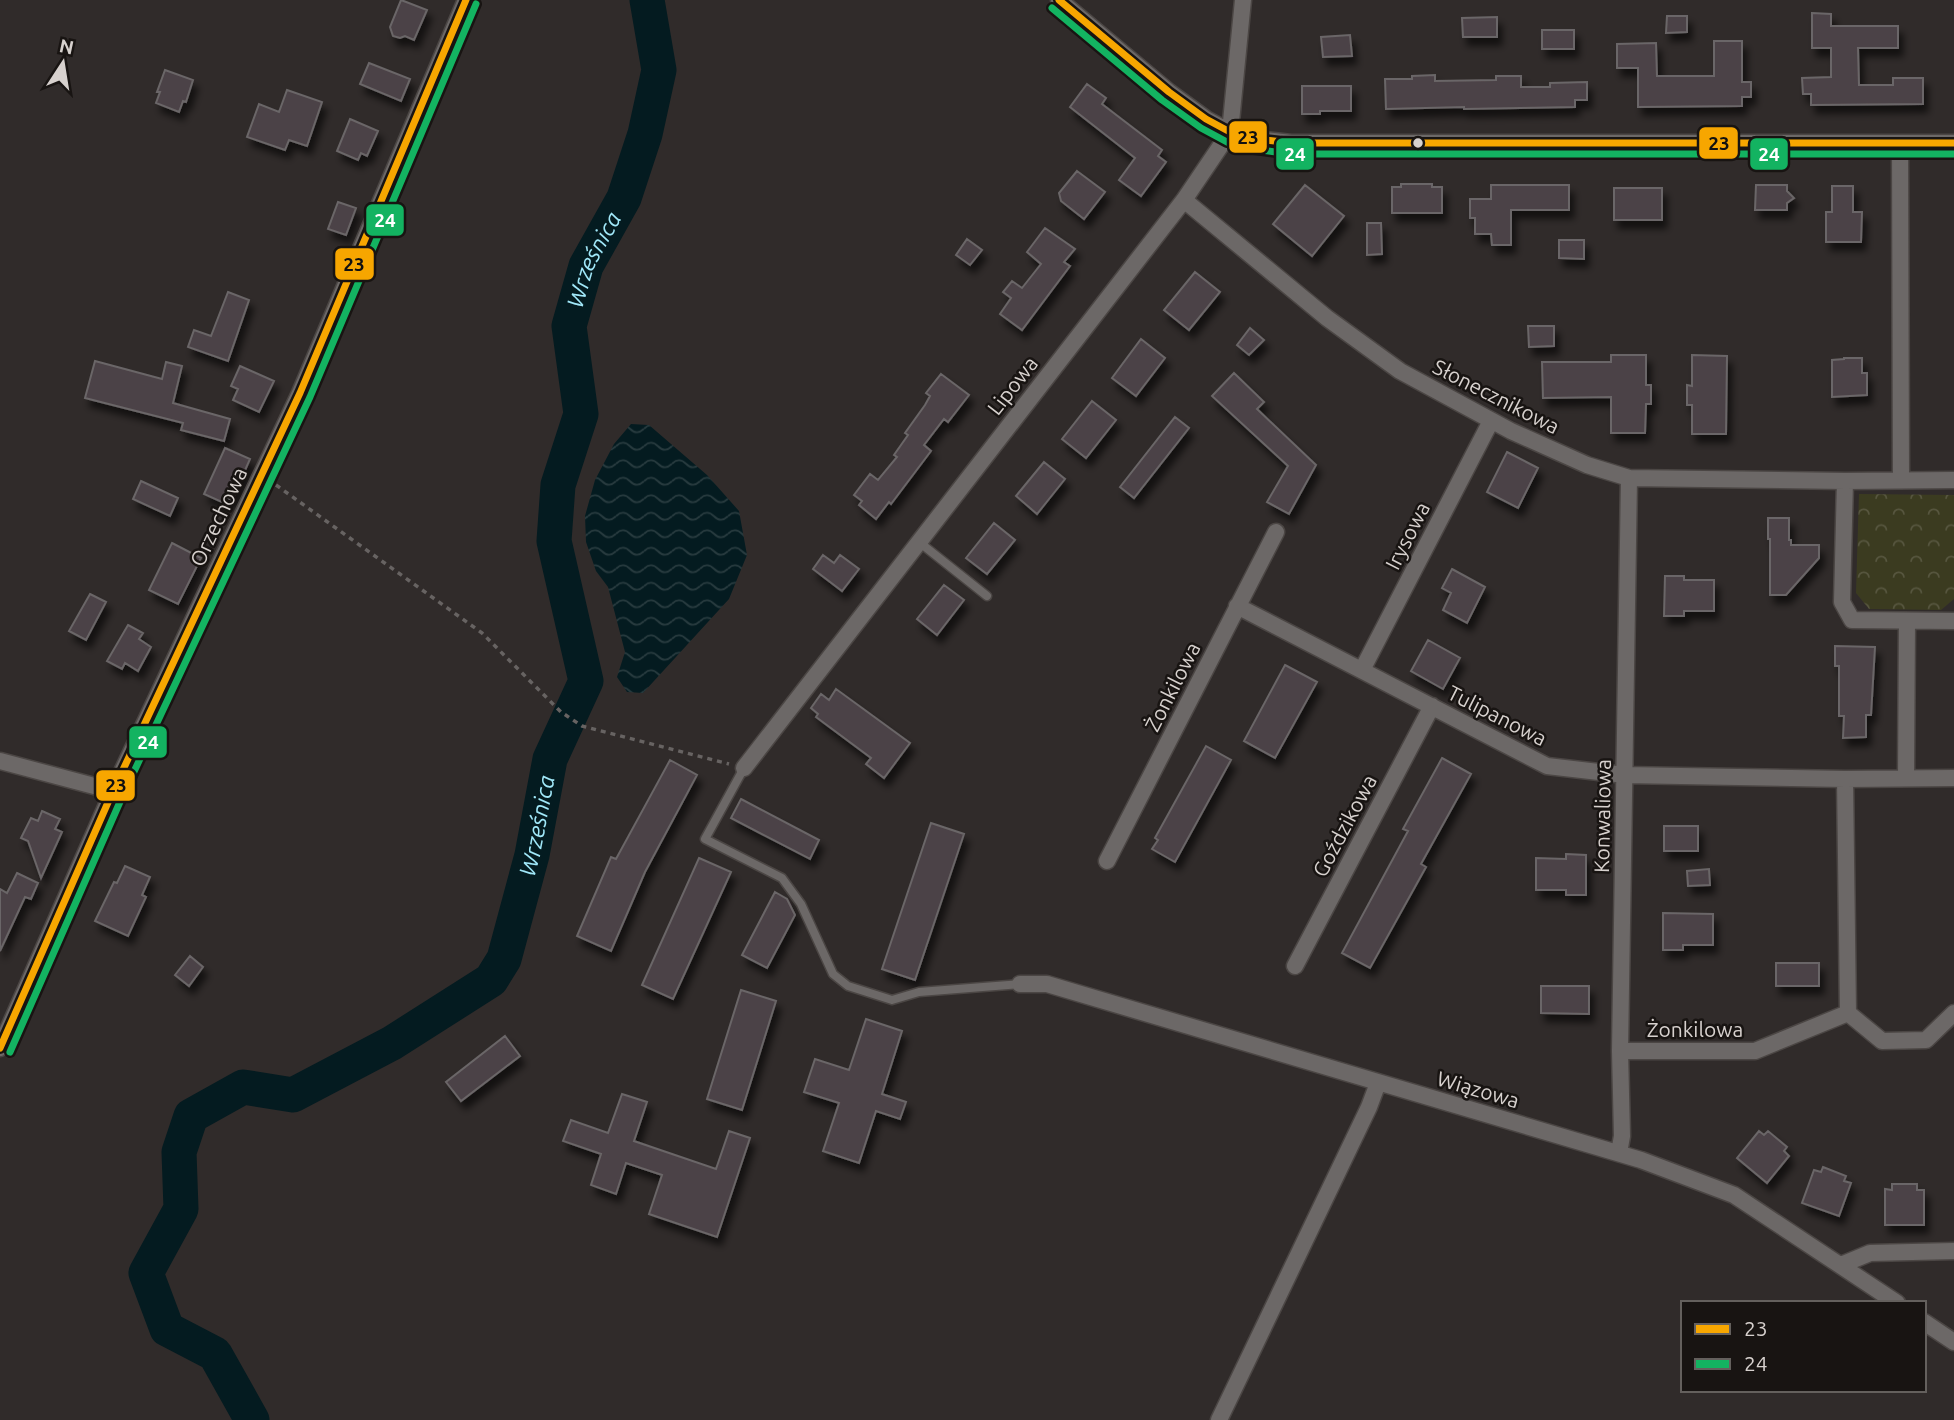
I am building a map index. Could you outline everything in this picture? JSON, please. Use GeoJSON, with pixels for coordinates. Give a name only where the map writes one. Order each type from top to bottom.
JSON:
{"type":"FeatureCollection","features":[{"type":"Feature","properties":{"kind":"street","name":"Orzechowa"},"geometry":{"type":"LineString","coordinates":[[0,1048],[113,792],[300,393],[466,0]]}},
{"type":"Feature","properties":{"kind":"street"},"geometry":{"type":"LineString","coordinates":[[1059,0],[1169,92],[1206,119],[1230,132],[1256,139],[1290,143],[1954,143]]}},
{"type":"Feature","properties":{"kind":"street","name":"Lipowa"},"geometry":{"type":"LineString","coordinates":[[744,768],[1184,200],[1230,132],[1243,0]]}},
{"type":"Feature","properties":{"kind":"street"},"geometry":{"type":"LineString","coordinates":[[1900,144],[1901,479]]}},
{"type":"Feature","properties":{"kind":"street","name":"Słonecznikowa"},"geometry":{"type":"LineString","coordinates":[[1184,200],[1327,318],[1400,371],[1491,421],[1587,464],[1629,478],[1954,480]]}},
{"type":"Feature","properties":{"kind":"street","name":"Irysowa"},"geometry":{"type":"LineString","coordinates":[[1362,670],[1491,421]]}},
{"type":"Feature","properties":{"kind":"street","name":"Konwaliowa"},"geometry":{"type":"LineString","coordinates":[[1619,1153],[1622,1136],[1620,1051],[1629,478]]}},
{"type":"Feature","properties":{"kind":"street"},"geometry":{"type":"LineString","coordinates":[[1845,481],[1842,602],[1852,620],[1954,621]]}},
{"type":"Feature","properties":{"kind":"street","name":"Żonkilowa"},"geometry":{"type":"LineString","coordinates":[[1107,861],[1276,532]]}},
{"type":"Feature","properties":{"kind":"street","name":"Tulipanowa"},"geometry":{"type":"LineString","coordinates":[[1237,606],[1547,766],[1625,775],[1954,778]]}},
{"type":"Feature","properties":{"kind":"street"},"geometry":{"type":"LineString","coordinates":[[1906,778],[1907,621]]}},
{"type":"Feature","properties":{"kind":"street","name":"Goździkowa"},"geometry":{"type":"LineString","coordinates":[[1295,966],[1432,706]]}},
{"type":"Feature","properties":{"kind":"street"},"geometry":{"type":"LineString","coordinates":[[0,761],[113,792]]}},
{"type":"Feature","properties":{"kind":"street"},"geometry":{"type":"LineString","coordinates":[[1845,779],[1848,1013],[1882,1041],[1926,1040],[1954,1013]]}},
{"type":"Feature","properties":{"kind":"street","name":"Wiązowa"},"geometry":{"type":"LineString","coordinates":[[1020,984],[1048,984],[1619,1153],[1734,1195],[1894,1301]]}},
{"type":"Feature","properties":{"kind":"street","name":"Żonkilowa"},"geometry":{"type":"LineString","coordinates":[[1620,1051],[1755,1051],[1848,1013]]}},
{"type":"Feature","properties":{"kind":"street"},"geometry":{"type":"LineString","coordinates":[[1219,1420],[1369,1107],[1378,1083]]}},
{"type":"Feature","properties":{"kind":"street"},"geometry":{"type":"LineString","coordinates":[[1841,1265],[1870,1252],[1954,1251]]}},
{"type":"Feature","properties":{"kind":"street"},"geometry":{"type":"LineString","coordinates":[[1926,1323],[1954,1342]]}},
{"type":"Feature","properties":{"kind":"lane"},"geometry":{"type":"LineString","coordinates":[[919,542],[987,596]]}},
{"type":"Feature","properties":{"kind":"lane"},"geometry":{"type":"LineString","coordinates":[[744,768],[705,839],[782,878],[801,904],[832,974],[848,986],[892,1000],[919,992],[1020,984]]}},
{"type":"Feature","properties":{"kind":"path"},"geometry":{"type":"LineString","coordinates":[[262,475],[482,633],[561,712],[582,726],[744,768]]}},
{"type":"Feature","properties":{"kind":"green space"},"geometry":{"type":"Polygon","coordinates":[[[1859,494],[1954,495],[1954,599],[1941,610],[1869,609],[1856,593],[1859,494]]]}},
{"type":"Feature","properties":{"kind":"water"},"geometry":{"type":"Polygon","coordinates":[[[631,424],[649,425],[707,475],[739,511],[747,555],[729,599],[643,693],[627,692],[617,677],[625,652],[608,587],[596,571],[586,542],[585,516],[595,480],[614,444],[631,424]]]}},
{"type":"Feature","properties":{"kind":"building"},"geometry":{"type":"Polygon","coordinates":[[[401,0],[427,10],[414,40],[405,36],[393,36],[390,27],[401,0]]]}},
{"type":"Feature","properties":{"kind":"building"},"geometry":{"type":"Polygon","coordinates":[[[1812,13],[1831,14],[1831,26],[1898,26],[1898,48],[1858,48],[1859,85],[1893,85],[1893,78],[1923,78],[1923,104],[1811,105],[1811,94],[1803,94],[1802,78],[1831,77],[1831,48],[1812,48],[1812,13]]]}},
{"type":"Feature","properties":{"kind":"building"},"geometry":{"type":"Polygon","coordinates":[[[1667,16],[1687,16],[1687,32],[1666,33],[1667,16]]]}},
{"type":"Feature","properties":{"kind":"building"},"geometry":{"type":"Polygon","coordinates":[[[1497,17],[1497,37],[1463,37],[1462,18],[1497,17]]]}},
{"type":"Feature","properties":{"kind":"building"},"geometry":{"type":"Polygon","coordinates":[[[1542,30],[1574,30],[1574,49],[1542,49],[1542,30]]]}},
{"type":"Feature","properties":{"kind":"building"},"geometry":{"type":"Polygon","coordinates":[[[1350,35],[1352,56],[1323,57],[1321,37],[1350,35]]]}},
{"type":"Feature","properties":{"kind":"building"},"geometry":{"type":"Polygon","coordinates":[[[1714,41],[1742,41],[1742,82],[1751,82],[1751,97],[1742,97],[1742,106],[1638,107],[1638,68],[1617,68],[1617,44],[1656,43],[1657,76],[1714,76],[1714,41]]]}},
{"type":"Feature","properties":{"kind":"building"},"geometry":{"type":"Polygon","coordinates":[[[369,63],[410,79],[401,101],[360,84],[369,63]]]}},
{"type":"Feature","properties":{"kind":"building"},"geometry":{"type":"Polygon","coordinates":[[[165,70],[193,80],[186,102],[183,101],[179,112],[156,103],[165,70]]]}},
{"type":"Feature","properties":{"kind":"building"},"geometry":{"type":"Polygon","coordinates":[[[1435,75],[1435,81],[1496,80],[1496,76],[1521,76],[1521,87],[1550,87],[1550,83],[1587,82],[1587,100],[1575,100],[1575,107],[1386,109],[1385,79],[1412,79],[1412,76],[1435,75]]]}},
{"type":"Feature","properties":{"kind":"building"},"geometry":{"type":"Polygon","coordinates":[[[1087,84],[1106,98],[1102,104],[1162,150],[1158,156],[1166,162],[1141,196],[1119,180],[1135,158],[1070,107],[1087,84]]]}},
{"type":"Feature","properties":{"kind":"building"},"geometry":{"type":"Polygon","coordinates":[[[1302,86],[1351,86],[1351,111],[1302,114],[1302,86]]]}},
{"type":"Feature","properties":{"kind":"building"},"geometry":{"type":"Polygon","coordinates":[[[287,90],[322,102],[307,146],[289,140],[285,150],[247,137],[259,104],[279,112],[287,90]]]}},
{"type":"Feature","properties":{"kind":"building"},"geometry":{"type":"Polygon","coordinates":[[[350,119],[378,131],[367,156],[361,153],[358,160],[337,151],[350,119]]]}},
{"type":"Feature","properties":{"kind":"building"},"geometry":{"type":"Polygon","coordinates":[[[1077,171],[1105,192],[1084,219],[1061,201],[1059,193],[1077,171]]]}},
{"type":"Feature","properties":{"kind":"building"},"geometry":{"type":"Polygon","coordinates":[[[1401,184],[1432,184],[1432,187],[1442,187],[1442,213],[1392,213],[1392,187],[1401,187],[1401,184]]]}},
{"type":"Feature","properties":{"kind":"building"},"geometry":{"type":"Polygon","coordinates":[[[1305,185],[1344,216],[1312,256],[1273,224],[1305,185]]]}},
{"type":"Feature","properties":{"kind":"building"},"geometry":{"type":"Polygon","coordinates":[[[1491,185],[1569,185],[1569,210],[1511,210],[1511,245],[1492,245],[1491,234],[1475,234],[1475,218],[1470,218],[1470,199],[1491,199],[1491,185]]]}},
{"type":"Feature","properties":{"kind":"building"},"geometry":{"type":"Polygon","coordinates":[[[1756,185],[1787,185],[1787,191],[1794,198],[1787,203],[1787,210],[1755,210],[1756,185]]]}},
{"type":"Feature","properties":{"kind":"building"},"geometry":{"type":"Polygon","coordinates":[[[1832,186],[1853,186],[1853,212],[1862,212],[1861,242],[1826,242],[1826,212],[1832,212],[1832,186]]]}},
{"type":"Feature","properties":{"kind":"building"},"geometry":{"type":"Polygon","coordinates":[[[1614,188],[1662,188],[1662,220],[1614,220],[1614,188]]]}},
{"type":"Feature","properties":{"kind":"building"},"geometry":{"type":"Polygon","coordinates":[[[338,202],[356,208],[346,235],[328,229],[338,202]]]}},
{"type":"Feature","properties":{"kind":"building"},"geometry":{"type":"Polygon","coordinates":[[[1367,223],[1381,223],[1382,254],[1367,255],[1367,223]]]}},
{"type":"Feature","properties":{"kind":"building"},"geometry":{"type":"Polygon","coordinates":[[[1045,228],[1075,249],[1064,262],[1070,266],[1022,330],[1000,314],[1011,298],[1003,292],[1012,281],[1022,288],[1041,264],[1027,252],[1045,228]]]}},
{"type":"Feature","properties":{"kind":"building"},"geometry":{"type":"Polygon","coordinates":[[[967,239],[982,250],[970,265],[956,255],[967,239]]]}},
{"type":"Feature","properties":{"kind":"building"},"geometry":{"type":"Polygon","coordinates":[[[1559,240],[1584,240],[1584,259],[1559,258],[1559,240]]]}},
{"type":"Feature","properties":{"kind":"building"},"geometry":{"type":"Polygon","coordinates":[[[1195,272],[1220,292],[1189,330],[1164,310],[1195,272]]]}},
{"type":"Feature","properties":{"kind":"building"},"geometry":{"type":"Polygon","coordinates":[[[228,292],[249,300],[228,361],[188,347],[194,330],[211,336],[228,292]]]}},
{"type":"Feature","properties":{"kind":"building"},"geometry":{"type":"Polygon","coordinates":[[[1528,326],[1554,326],[1554,346],[1529,347],[1528,326]]]}},
{"type":"Feature","properties":{"kind":"building"},"geometry":{"type":"Polygon","coordinates":[[[1250,328],[1264,340],[1249,355],[1237,345],[1250,328]]]}},
{"type":"Feature","properties":{"kind":"building"},"geometry":{"type":"Polygon","coordinates":[[[1141,339],[1165,358],[1136,396],[1112,378],[1141,339]]]}},
{"type":"Feature","properties":{"kind":"building"},"geometry":{"type":"Polygon","coordinates":[[[1611,355],[1646,355],[1646,385],[1651,385],[1651,404],[1646,404],[1645,433],[1611,433],[1611,397],[1543,398],[1542,362],[1611,362],[1611,355]]]}},
{"type":"Feature","properties":{"kind":"building"},"geometry":{"type":"Polygon","coordinates":[[[1692,355],[1727,356],[1726,434],[1692,434],[1692,405],[1687,405],[1687,385],[1692,386],[1692,355]]]}},
{"type":"Feature","properties":{"kind":"building"},"geometry":{"type":"Polygon","coordinates":[[[1862,358],[1862,373],[1867,373],[1867,395],[1832,397],[1832,360],[1862,358]]]}},
{"type":"Feature","properties":{"kind":"building"},"geometry":{"type":"Polygon","coordinates":[[[95,361],[162,379],[166,362],[182,366],[173,403],[230,419],[224,441],[181,430],[183,423],[85,398],[95,361]]]}},
{"type":"Feature","properties":{"kind":"building"},"geometry":{"type":"Polygon","coordinates":[[[240,366],[274,381],[259,412],[233,400],[238,389],[231,386],[240,366]]]}},
{"type":"Feature","properties":{"kind":"building"},"geometry":{"type":"Polygon","coordinates":[[[1234,373],[1264,402],[1257,409],[1316,465],[1289,514],[1267,502],[1288,466],[1212,396],[1234,373]]]}},
{"type":"Feature","properties":{"kind":"building"},"geometry":{"type":"Polygon","coordinates":[[[941,374],[969,395],[948,422],[944,419],[924,445],[931,451],[891,504],[889,502],[876,519],[859,505],[862,501],[854,495],[870,474],[878,480],[897,457],[894,455],[908,435],[905,433],[930,396],[926,393],[941,374]]]}},
{"type":"Feature","properties":{"kind":"building"},"geometry":{"type":"Polygon","coordinates":[[[1092,401],[1116,420],[1086,458],[1062,439],[1092,401]]]}},
{"type":"Feature","properties":{"kind":"building"},"geometry":{"type":"Polygon","coordinates":[[[1175,417],[1189,428],[1134,498],[1120,487],[1175,417]]]}},
{"type":"Feature","properties":{"kind":"building"},"geometry":{"type":"Polygon","coordinates":[[[225,448],[250,459],[232,500],[226,497],[224,503],[204,494],[225,448]]]}},
{"type":"Feature","properties":{"kind":"building"},"geometry":{"type":"Polygon","coordinates":[[[1507,452],[1538,468],[1518,508],[1487,492],[1507,452]]]}},
{"type":"Feature","properties":{"kind":"building"},"geometry":{"type":"Polygon","coordinates":[[[1044,462],[1065,479],[1037,514],[1016,496],[1044,462]]]}},
{"type":"Feature","properties":{"kind":"building"},"geometry":{"type":"Polygon","coordinates":[[[141,481],[178,498],[170,516],[133,499],[141,481]]]}},
{"type":"Feature","properties":{"kind":"building"},"geometry":{"type":"Polygon","coordinates":[[[1768,518],[1789,518],[1791,545],[1819,545],[1819,558],[1786,595],[1770,595],[1768,518]]]}},
{"type":"Feature","properties":{"kind":"building"},"geometry":{"type":"Polygon","coordinates":[[[994,523],[1015,540],[987,574],[966,558],[994,523]]]}},
{"type":"Feature","properties":{"kind":"building"},"geometry":{"type":"Polygon","coordinates":[[[172,543],[201,558],[178,604],[149,590],[172,543]]]}},
{"type":"Feature","properties":{"kind":"building"},"geometry":{"type":"Polygon","coordinates":[[[823,555],[834,563],[840,555],[859,569],[842,591],[813,569],[823,555]]]}},
{"type":"Feature","properties":{"kind":"building"},"geometry":{"type":"Polygon","coordinates":[[[1452,569],[1485,587],[1467,623],[1443,610],[1451,593],[1442,588],[1452,569]]]}},
{"type":"Feature","properties":{"kind":"building"},"geometry":{"type":"Polygon","coordinates":[[[1665,576],[1684,576],[1684,580],[1714,580],[1714,611],[1684,611],[1684,616],[1664,616],[1665,576]]]}},
{"type":"Feature","properties":{"kind":"building"},"geometry":{"type":"Polygon","coordinates":[[[944,585],[964,600],[937,635],[917,619],[944,585]]]}},
{"type":"Feature","properties":{"kind":"building"},"geometry":{"type":"Polygon","coordinates":[[[90,594],[106,602],[86,640],[69,631],[90,594]]]}},
{"type":"Feature","properties":{"kind":"building"},"geometry":{"type":"Polygon","coordinates":[[[128,625],[143,633],[139,639],[151,647],[138,671],[125,663],[122,669],[107,661],[128,625]]]}},
{"type":"Feature","properties":{"kind":"building"},"geometry":{"type":"Polygon","coordinates":[[[1428,640],[1460,658],[1443,689],[1411,671],[1428,640]]]}},
{"type":"Feature","properties":{"kind":"building"},"geometry":{"type":"Polygon","coordinates":[[[1835,646],[1875,647],[1871,715],[1866,715],[1866,737],[1843,738],[1844,716],[1839,716],[1839,666],[1835,666],[1835,646]]]}},
{"type":"Feature","properties":{"kind":"building"},"geometry":{"type":"Polygon","coordinates":[[[1285,665],[1317,682],[1275,758],[1244,741],[1285,665]]]}},
{"type":"Feature","properties":{"kind":"building"},"geometry":{"type":"Polygon","coordinates":[[[836,689],[910,743],[884,778],[866,764],[871,758],[816,717],[818,714],[811,708],[821,694],[829,700],[836,689]]]}},
{"type":"Feature","properties":{"kind":"building"},"geometry":{"type":"Polygon","coordinates":[[[1206,746],[1231,760],[1175,862],[1152,849],[1158,840],[1155,838],[1206,746]]]}},
{"type":"Feature","properties":{"kind":"building"},"geometry":{"type":"Polygon","coordinates":[[[1442,758],[1471,774],[1421,864],[1426,867],[1370,968],[1342,953],[1408,831],[1403,829],[1442,758]]]}},
{"type":"Feature","properties":{"kind":"building"},"geometry":{"type":"Polygon","coordinates":[[[670,760],[697,775],[645,872],[611,951],[577,936],[611,857],[616,859],[670,760]]]}},
{"type":"Feature","properties":{"kind":"building"},"geometry":{"type":"Polygon","coordinates":[[[741,799],[819,840],[810,859],[731,818],[741,799]]]}},
{"type":"Feature","properties":{"kind":"building"},"geometry":{"type":"Polygon","coordinates":[[[42,811],[60,819],[55,829],[62,832],[41,878],[28,841],[21,838],[31,818],[38,821],[42,811]]]}},
{"type":"Feature","properties":{"kind":"building"},"geometry":{"type":"Polygon","coordinates":[[[931,823],[964,834],[915,980],[882,969],[931,823]]]}},
{"type":"Feature","properties":{"kind":"building"},"geometry":{"type":"Polygon","coordinates":[[[1664,826],[1698,826],[1698,851],[1664,851],[1664,826]]]}},
{"type":"Feature","properties":{"kind":"building"},"geometry":{"type":"Polygon","coordinates":[[[1566,854],[1586,855],[1586,895],[1566,895],[1566,890],[1536,890],[1536,858],[1566,859],[1566,854]]]}},
{"type":"Feature","properties":{"kind":"building"},"geometry":{"type":"Polygon","coordinates":[[[699,858],[731,872],[673,999],[642,985],[699,858]]]}},
{"type":"Feature","properties":{"kind":"building"},"geometry":{"type":"Polygon","coordinates":[[[125,866],[150,877],[142,895],[146,897],[128,936],[95,921],[125,866]]]}},
{"type":"Feature","properties":{"kind":"building"},"geometry":{"type":"Polygon","coordinates":[[[1709,869],[1710,885],[1688,886],[1687,871],[1709,869]]]}},
{"type":"Feature","properties":{"kind":"building"},"geometry":{"type":"Polygon","coordinates":[[[17,873],[38,883],[31,899],[25,897],[0,951],[0,889],[7,893],[17,873]]]}},
{"type":"Feature","properties":{"kind":"building"},"geometry":{"type":"Polygon","coordinates":[[[775,892],[787,899],[795,915],[767,968],[742,955],[775,892]]]}},
{"type":"Feature","properties":{"kind":"building"},"geometry":{"type":"Polygon","coordinates":[[[1663,913],[1713,914],[1713,945],[1683,945],[1683,950],[1663,950],[1663,913]]]}},
{"type":"Feature","properties":{"kind":"building"},"geometry":{"type":"Polygon","coordinates":[[[190,956],[203,967],[189,986],[175,975],[190,956]]]}},
{"type":"Feature","properties":{"kind":"building"},"geometry":{"type":"Polygon","coordinates":[[[1776,963],[1819,963],[1819,986],[1776,986],[1776,963]]]}},
{"type":"Feature","properties":{"kind":"building"},"geometry":{"type":"Polygon","coordinates":[[[1541,986],[1589,986],[1589,1014],[1541,1013],[1541,986]]]}},
{"type":"Feature","properties":{"kind":"building"},"geometry":{"type":"Polygon","coordinates":[[[741,990],[776,1001],[742,1110],[707,1099],[741,990]]]}},
{"type":"Feature","properties":{"kind":"building"},"geometry":{"type":"Polygon","coordinates":[[[866,1019],[902,1031],[882,1094],[906,1102],[900,1119],[876,1111],[859,1163],[823,1151],[839,1103],[804,1092],[815,1059],[849,1070],[866,1019]]]}},
{"type":"Feature","properties":{"kind":"building"},"geometry":{"type":"Polygon","coordinates":[[[505,1036],[520,1056],[461,1101],[446,1082],[505,1036]]]}},
{"type":"Feature","properties":{"kind":"building"},"geometry":{"type":"Polygon","coordinates":[[[622,1094],[647,1102],[634,1141],[716,1169],[729,1131],[750,1138],[717,1237],[649,1214],[662,1175],[626,1163],[616,1194],[591,1185],[601,1154],[563,1141],[571,1120],[608,1133],[622,1094]]]}},
{"type":"Feature","properties":{"kind":"building"},"geometry":{"type":"Polygon","coordinates":[[[1759,1131],[1764,1135],[1768,1131],[1787,1147],[1784,1151],[1789,1156],[1767,1183],[1737,1158],[1759,1131]]]}},
{"type":"Feature","properties":{"kind":"building"},"geometry":{"type":"Polygon","coordinates":[[[1823,1167],[1846,1176],[1844,1181],[1851,1183],[1839,1216],[1802,1203],[1814,1170],[1821,1172],[1823,1167]]]}},
{"type":"Feature","properties":{"kind":"building"},"geometry":{"type":"Polygon","coordinates":[[[1892,1184],[1917,1184],[1917,1190],[1924,1190],[1924,1225],[1885,1225],[1885,1189],[1892,1190],[1892,1184]]]}},
{"type":"Feature","properties":{"kind":"waterway","name":"Wrześnica"},"geometry":{"type":"LineString","coordinates":[[252,1420],[215,1354],[167,1329],[146,1273],[181,1209],[179,1152],[191,1116],[243,1087],[293,1095],[392,1043],[491,980],[504,959],[532,855],[550,759],[586,681],[554,541],[558,485],[581,414],[569,326],[586,266],[624,198],[645,134],[659,70],[647,0]]}},
{"type":"Feature","properties":{"kind":"transit line","name":"23"},"geometry":{"type":"LineString","coordinates":[[0,1048],[113,791],[300,393],[466,0]]}},
{"type":"Feature","properties":{"kind":"transit line","name":"23"},"geometry":{"type":"LineString","coordinates":[[1059,0],[1169,92],[1206,119],[1230,132],[1256,139],[1291,143],[1954,143]]}},
{"type":"Feature","properties":{"kind":"transit line","name":"24"},"geometry":{"type":"LineString","coordinates":[[10,1052],[123,795],[310,397],[476,4]]}},
{"type":"Feature","properties":{"kind":"transit line","name":"24"},"geometry":{"type":"LineString","coordinates":[[1052,8],[1162,100],[1201,128],[1227,142],[1254,149],[1291,154],[1954,154]]}}]}
